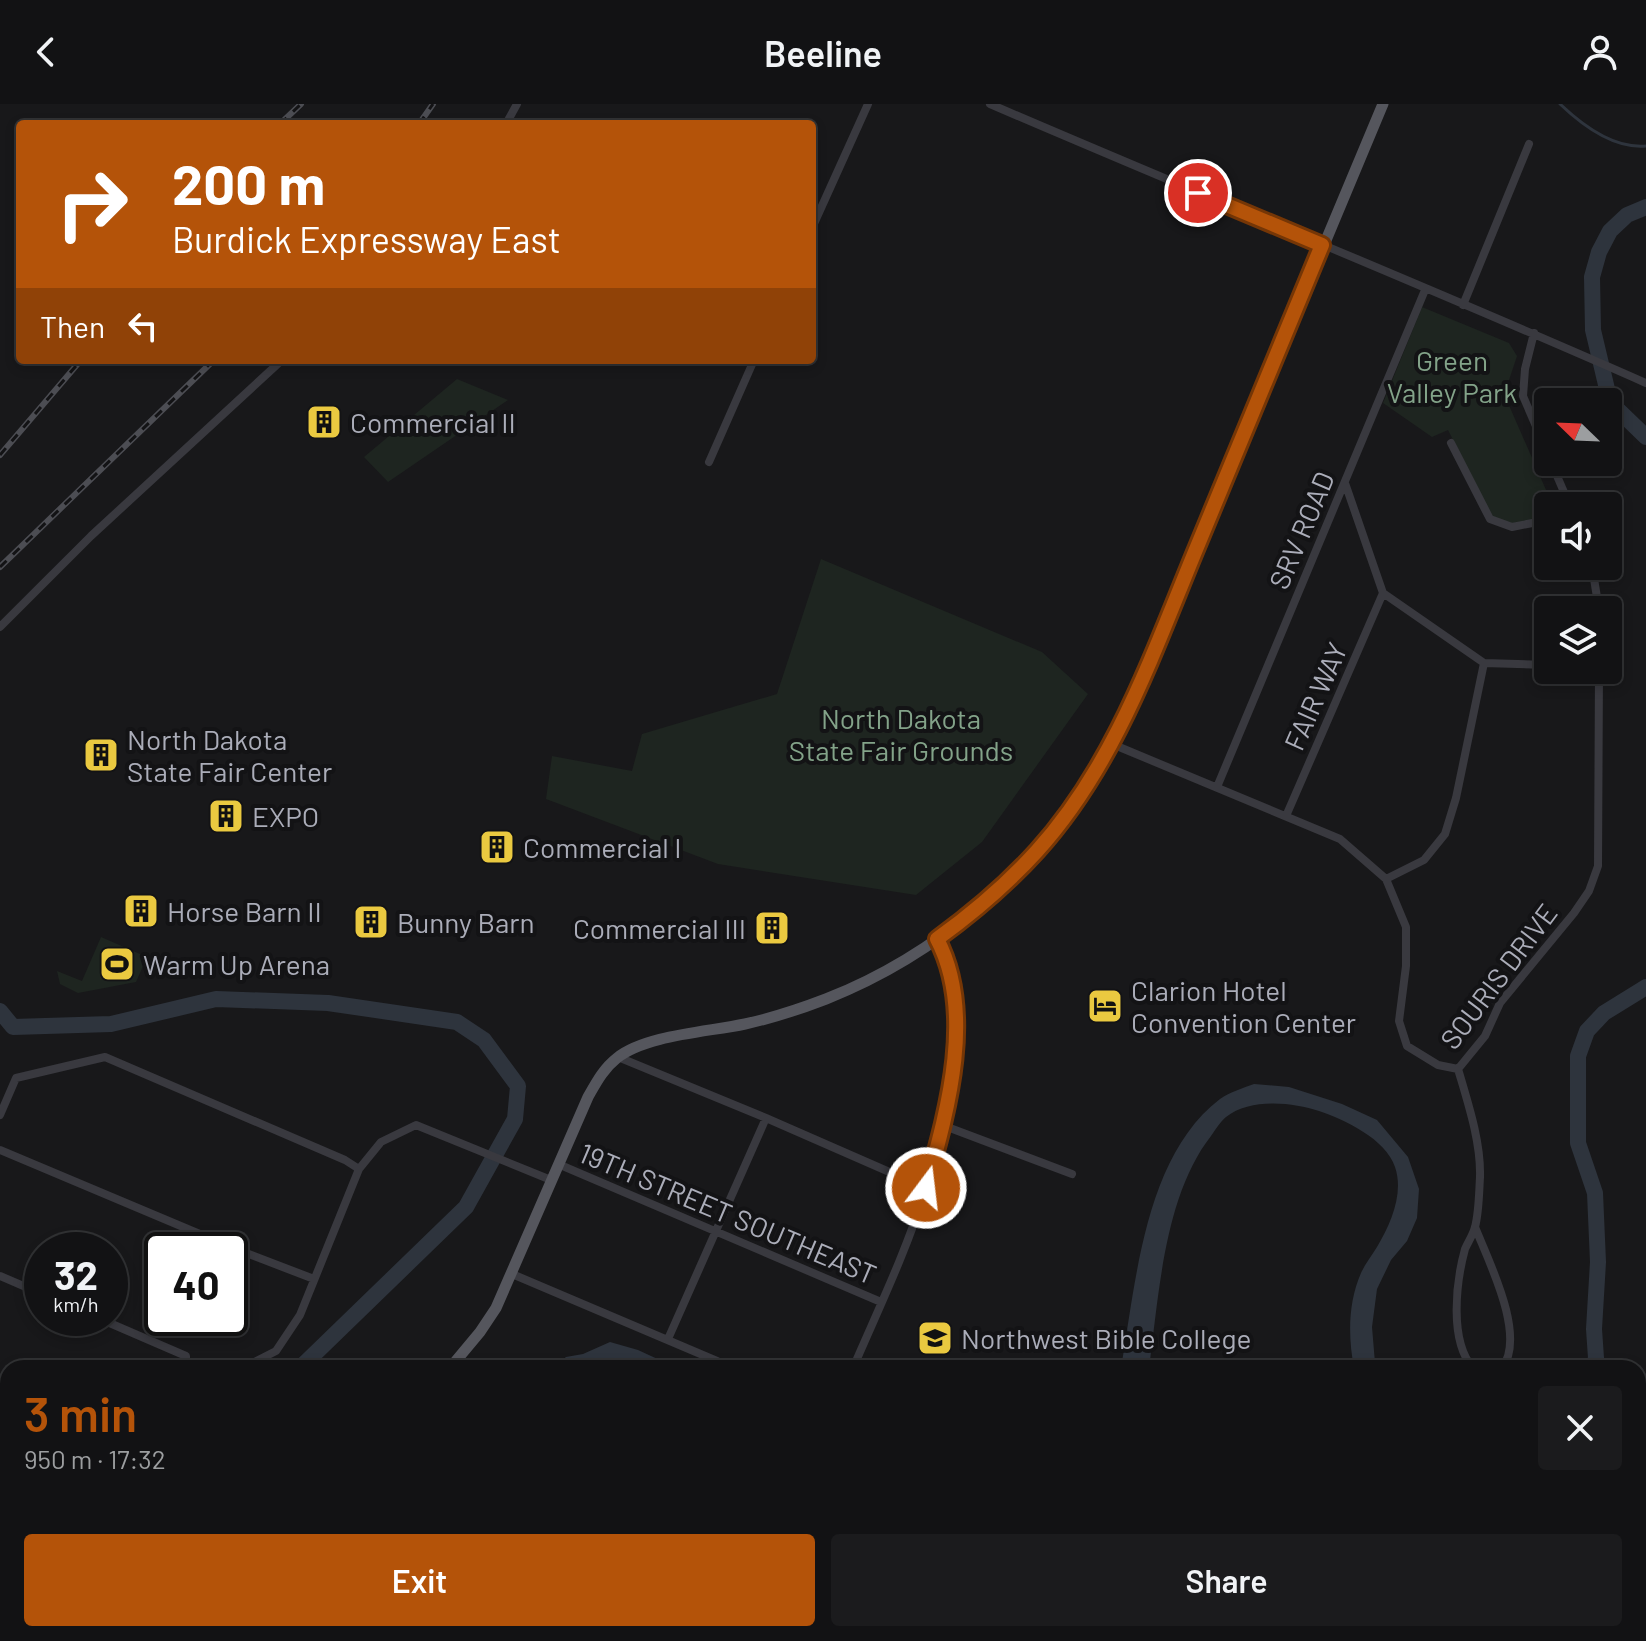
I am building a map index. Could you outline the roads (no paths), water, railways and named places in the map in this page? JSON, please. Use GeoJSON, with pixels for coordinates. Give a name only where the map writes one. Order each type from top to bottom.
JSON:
{"type":"FeatureCollection","features":[{"type":"Feature","properties":{"kind":"main road"},"geometry":{"type":"LineString","coordinates":[[872,978],[937,939],[1011,879],[1069,812],[1112,744],[1145,673],[1383,104]]}},
{"type":"Feature","properties":{"kind":"main road"},"geometry":{"type":"LineString","coordinates":[[457,1360],[490,1320],[588,1097],[598,1079],[618,1057],[646,1044],[783,1015],[828,998],[891,967]]}},
{"type":"Feature","properties":{"kind":"street"},"geometry":{"type":"LineString","coordinates":[[816,219],[868,104]]}},
{"type":"Feature","properties":{"kind":"street"},"geometry":{"type":"LineString","coordinates":[[990,104],[1646,383]]}},
{"type":"Feature","properties":{"kind":"street"},"geometry":{"type":"LineString","coordinates":[[1463,305],[1529,144]]}},
{"type":"Feature","properties":{"kind":"street","name":"SRV ROAD"},"geometry":{"type":"LineString","coordinates":[[1217,787],[1425,290]]}},
{"type":"Feature","properties":{"kind":"street"},"geometry":{"type":"LineString","coordinates":[[1534,333],[1525,369],[1523,396],[1534,422]]}},
{"type":"Feature","properties":{"kind":"street"},"geometry":{"type":"LineString","coordinates":[[0,627],[91,536],[278,364]]}},
{"type":"Feature","properties":{"kind":"street"},"geometry":{"type":"LineString","coordinates":[[709,462],[752,364]]}},
{"type":"Feature","properties":{"kind":"street"},"geometry":{"type":"LineString","coordinates":[[1451,443],[1490,519],[1512,527],[1534,523]]}},
{"type":"Feature","properties":{"kind":"street"},"geometry":{"type":"LineString","coordinates":[[1345,482],[1383,593],[1484,663],[1534,665]]}},
{"type":"Feature","properties":{"kind":"street","name":"FAIR WAY"},"geometry":{"type":"LineString","coordinates":[[1286,816],[1383,593]]}},
{"type":"Feature","properties":{"kind":"street"},"geometry":{"type":"LineString","coordinates":[[1386,879],[1424,860],[1445,834],[1456,798],[1484,663]]}},
{"type":"Feature","properties":{"kind":"street","name":"SOURIS DRIVE"},"geometry":{"type":"LineString","coordinates":[[1112,744],[1340,839],[1386,879],[1406,927],[1406,966],[1399,1021],[1407,1046],[1438,1065],[1458,1069],[1485,1036],[1500,1003],[1589,891],[1598,866],[1599,684]]}},
{"type":"Feature","properties":{"kind":"street"},"geometry":{"type":"LineString","coordinates":[[856,1360],[909,1237],[926,1188],[942,1125],[954,1061],[957,1011],[945,954],[937,939]]}},
{"type":"Feature","properties":{"kind":"street"},"geometry":{"type":"LineString","coordinates":[[0,1115],[16,1078],[105,1057],[345,1160],[359,1169],[300,1315],[276,1351],[258,1360]]}},
{"type":"Feature","properties":{"kind":"street"},"geometry":{"type":"LineString","coordinates":[[618,1057],[926,1188]]}},
{"type":"Feature","properties":{"kind":"street"},"geometry":{"type":"LineString","coordinates":[[1458,1069],[1473,1120],[1480,1174],[1475,1227],[1465,1249],[1456,1311],[1458,1335],[1467,1360]]}},
{"type":"Feature","properties":{"kind":"street"},"geometry":{"type":"LineString","coordinates":[[668,1339],[766,1118]]}},
{"type":"Feature","properties":{"kind":"street","name":"19TH STREET SOUTHEAST"},"geometry":{"type":"LineString","coordinates":[[359,1169],[381,1142],[416,1125],[551,1180]]}},
{"type":"Feature","properties":{"kind":"street"},"geometry":{"type":"LineString","coordinates":[[942,1125],[1072,1174]]}},
{"type":"Feature","properties":{"kind":"street"},"geometry":{"type":"LineString","coordinates":[[0,1150],[314,1279]]}},
{"type":"Feature","properties":{"kind":"street","name":"19TH STREET SOUTHEAST"},"geometry":{"type":"LineString","coordinates":[[558,1164],[881,1302]]}},
{"type":"Feature","properties":{"kind":"street"},"geometry":{"type":"LineString","coordinates":[[1475,1227],[1509,1323],[1507,1360]]}},
{"type":"Feature","properties":{"kind":"street"},"geometry":{"type":"LineString","coordinates":[[512,1274],[715,1360]]}},
{"type":"Feature","properties":{"kind":"street"},"geometry":{"type":"LineString","coordinates":[[0,1276],[24,1286]]}},
{"type":"Feature","properties":{"kind":"street"},"geometry":{"type":"LineString","coordinates":[[128,1331],[186,1356],[186,1360]]}},
{"type":"Feature","properties":{"kind":"waterway"},"geometry":{"type":"LineString","coordinates":[[1560,104],[1578,120],[1611,140],[1646,146]]}},
{"type":"Feature","properties":{"kind":"waterway"},"geometry":{"type":"LineString","coordinates":[[1646,207],[1627,215],[1610,231],[1599,252],[1592,277],[1593,330],[1607,389],[1615,407],[1646,437]]}},
{"type":"Feature","properties":{"kind":"waterway"},"geometry":{"type":"LineString","coordinates":[[1595,1360],[1598,1262],[1595,1193],[1578,1143],[1578,1056],[1587,1031],[1604,1013],[1646,987]]}},
{"type":"Feature","properties":{"kind":"waterway"},"geometry":{"type":"LineString","coordinates":[[0,1011],[13,1027],[111,1024],[216,999],[328,1003],[457,1022],[484,1040],[518,1086],[515,1119],[466,1207],[308,1360]]}},
{"type":"Feature","properties":{"kind":"railway"},"geometry":{"type":"LineString","coordinates":[[284,120],[301,104]]}},
{"type":"Feature","properties":{"kind":"railway"},"geometry":{"type":"LineString","coordinates":[[422,120],[433,104]]}},
{"type":"Feature","properties":{"kind":"railway"},"geometry":{"type":"LineString","coordinates":[[0,455],[78,364]]}},
{"type":"Feature","properties":{"kind":"railway"},"geometry":{"type":"LineString","coordinates":[[0,567],[210,364]]}},
{"type":"Feature","properties":{"kind":"place","name":"Commercial II"},"geometry":{"type":"Point","coordinates":[324,422]}},
{"type":"Feature","properties":{"kind":"place","name":"North Dakota State Fair Center"},"geometry":{"type":"Point","coordinates":[101,755]}},
{"type":"Feature","properties":{"kind":"place","name":"EXPO"},"geometry":{"type":"Point","coordinates":[226,816]}},
{"type":"Feature","properties":{"kind":"place","name":"Commercial I"},"geometry":{"type":"Point","coordinates":[497,847]}},
{"type":"Feature","properties":{"kind":"place","name":"Horse Barn II"},"geometry":{"type":"Point","coordinates":[141,911]}},
{"type":"Feature","properties":{"kind":"place","name":"Bunny Barn"},"geometry":{"type":"Point","coordinates":[371,922]}},
{"type":"Feature","properties":{"kind":"place","name":"Commercial III"},"geometry":{"type":"Point","coordinates":[772,928]}},
{"type":"Feature","properties":{"kind":"place","name":"Warm Up Arena"},"geometry":{"type":"Point","coordinates":[117,964]}},
{"type":"Feature","properties":{"kind":"place","name":"Clarion Hotel Convention Center"},"geometry":{"type":"Point","coordinates":[1105,1006]}},
{"type":"Feature","properties":{"kind":"place","name":"Northwest Bible College"},"geometry":{"type":"Point","coordinates":[935,1338]}},
{"type":"Feature","properties":{"kind":"park label","name":"Green Valley Park"},"geometry":{"type":"Point","coordinates":[1452,376]}},
{"type":"Feature","properties":{"kind":"park label","name":"North Dakota State Fair Grounds"},"geometry":{"type":"Point","coordinates":[901,734]}}]}
